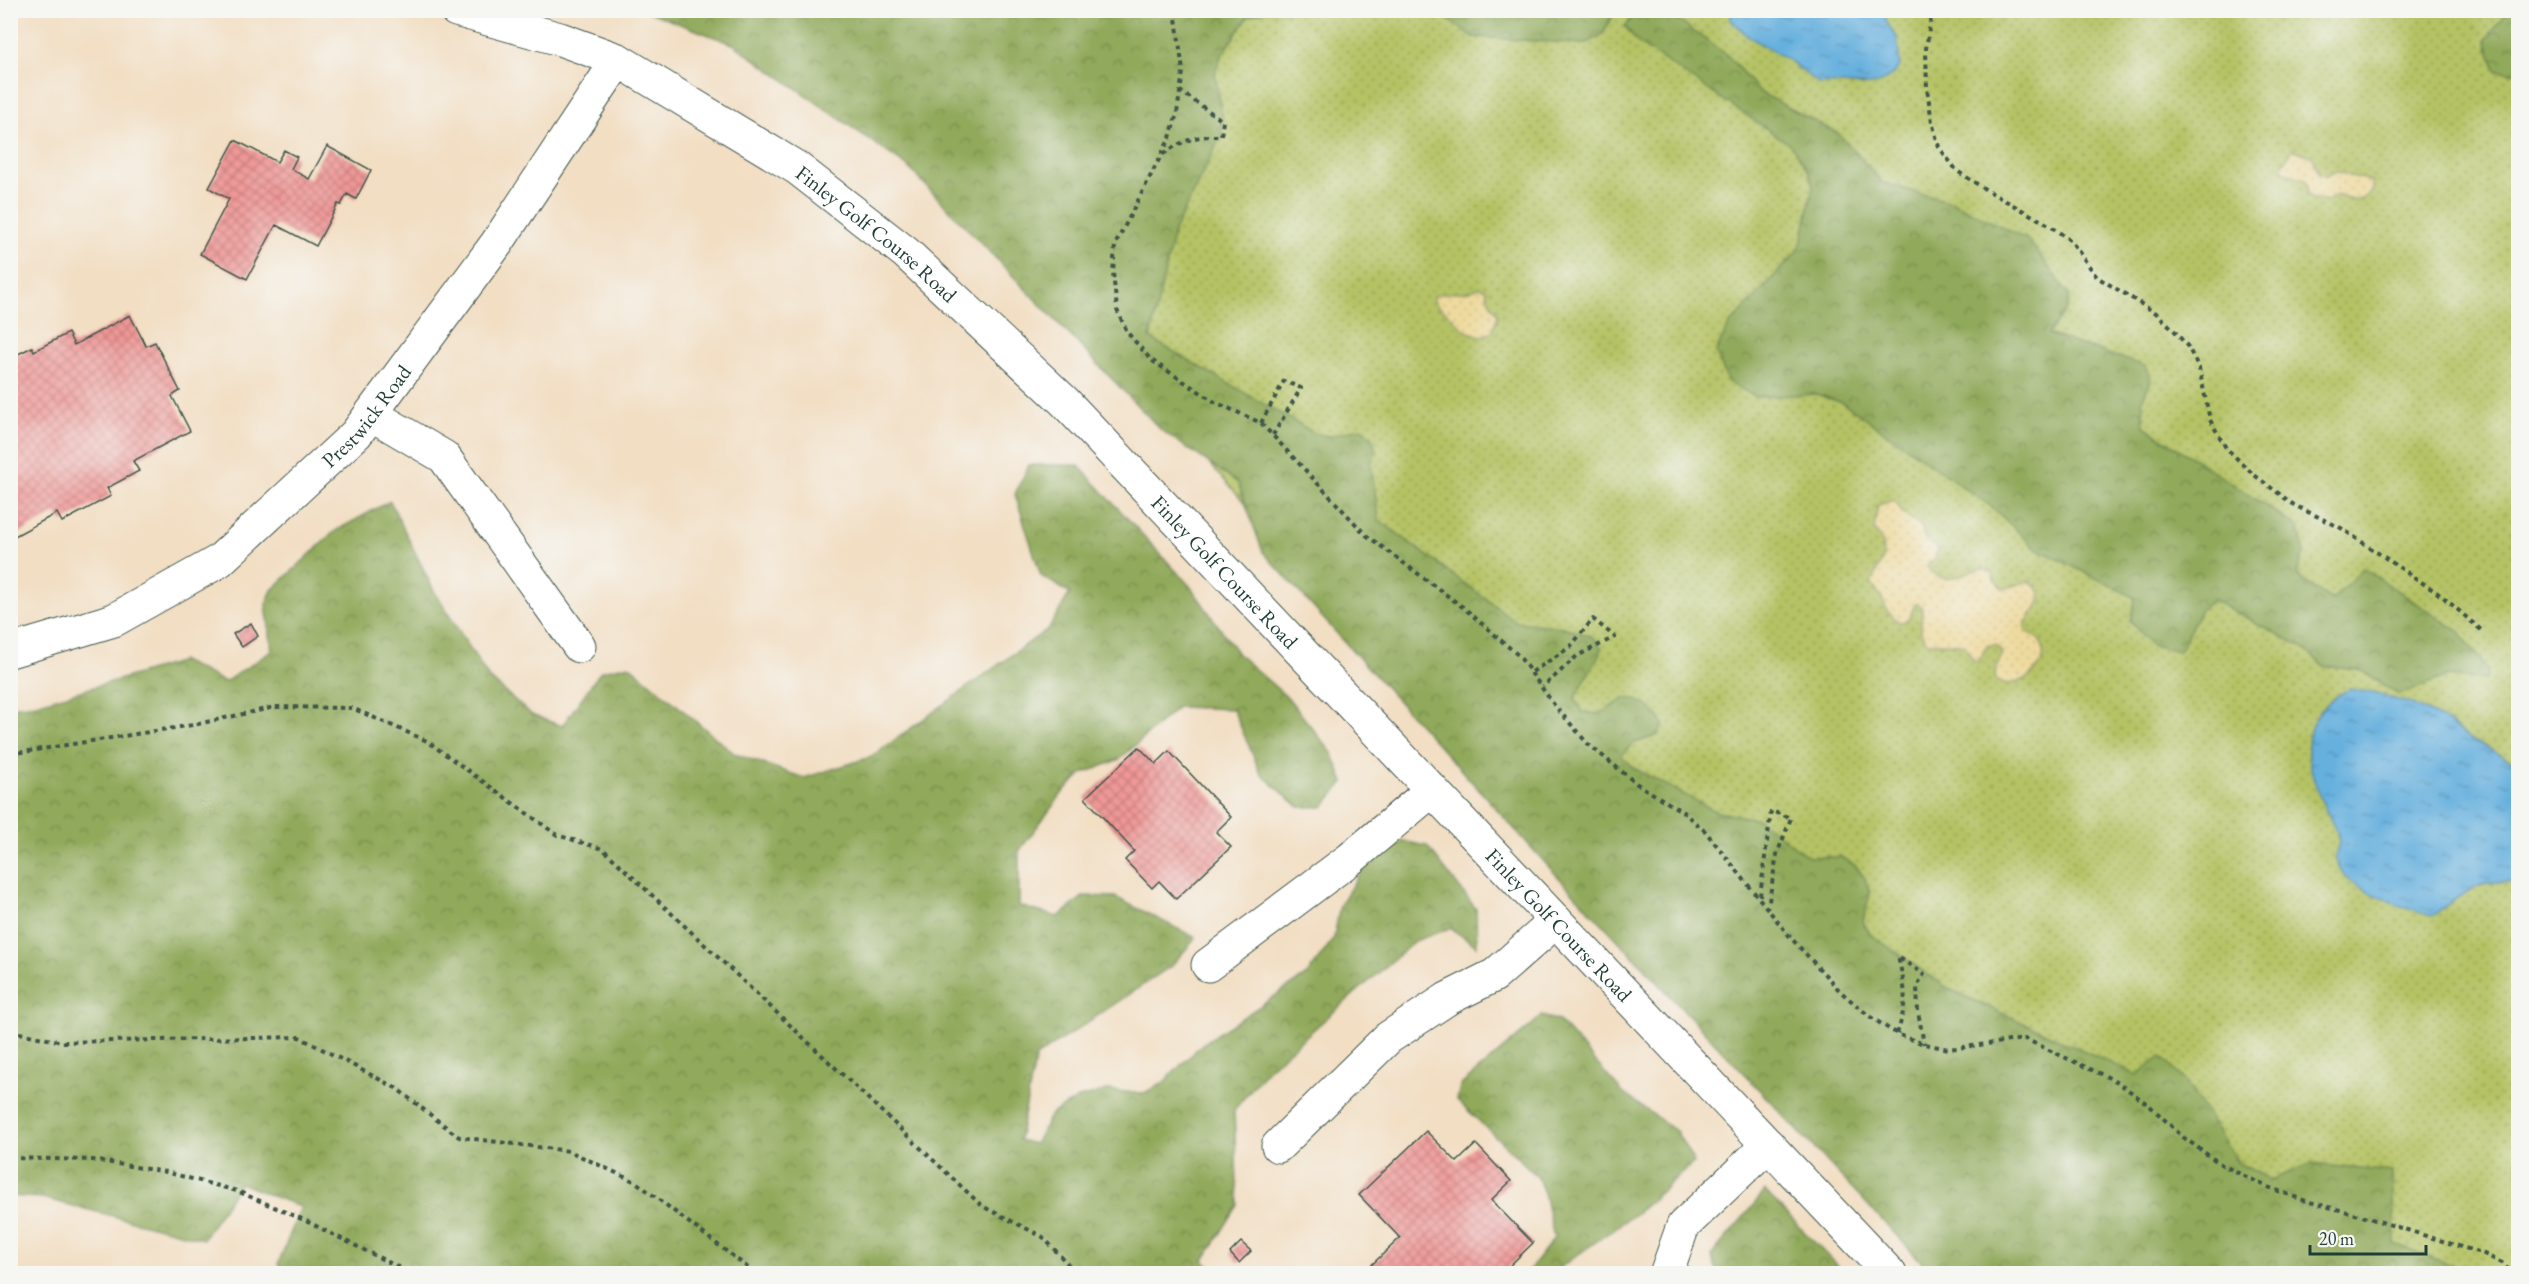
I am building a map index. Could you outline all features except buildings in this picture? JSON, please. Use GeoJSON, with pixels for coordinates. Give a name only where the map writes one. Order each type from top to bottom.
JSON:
{"type":"FeatureCollection","features":[{"type":"Feature","properties":{"kind":"street","name":"Finley Golf Course Road"},"geometry":{"type":"LineString","coordinates":[[456,10],[560,39],[618,60],[797,168],[906,253],[1064,401],[1890,1274]]}},
{"type":"Feature","properties":{"kind":"street","name":"Prestwick Road"},"geometry":{"type":"LineString","coordinates":[[10,651],[114,620],[219,561],[356,434],[497,243],[618,60]]}},
{"type":"Feature","properties":{"kind":"street"},"geometry":{"type":"LineString","coordinates":[[371,414],[444,457],[579,646]]}},
{"type":"Feature","properties":{"kind":"street"},"geometry":{"type":"LineString","coordinates":[[1208,966],[1350,859],[1432,790]]}},
{"type":"Feature","properties":{"kind":"street"},"geometry":{"type":"LineString","coordinates":[[1278,1146],[1388,1038],[1447,999],[1495,975],[1556,921]]}},
{"type":"Feature","properties":{"kind":"street"},"geometry":{"type":"LineString","coordinates":[[1666,1274],[1683,1226],[1768,1145]]}},
{"type":"Feature","properties":{"kind":"path"},"geometry":{"type":"LineString","coordinates":[[1175,10],[1183,72],[1172,130],[1115,245],[1113,273],[1116,310],[1127,332],[1151,360],[1215,402],[1261,423],[1366,535],[1464,608],[1519,656],[1555,706],[1588,744],[1637,784],[1683,812],[1705,831],[1791,938],[1841,992],[1869,1016],[1897,1034],[1949,1050],[2025,1039],[2116,1081],[2202,1151],[2222,1165],[2265,1186],[2306,1202],[2359,1215],[2484,1254],[2502,1263],[2513,1274]]}},
{"type":"Feature","properties":{"kind":"path"},"geometry":{"type":"LineString","coordinates":[[1932,10],[1926,49],[1927,89],[1932,122],[1939,147],[1957,171],[2049,225],[2071,241],[2097,277],[2138,301],[2173,329],[2188,347],[2199,368],[2211,420],[2226,448],[2253,474],[2294,505],[2341,528],[2442,596],[2481,630]]}},
{"type":"Feature","properties":{"kind":"path"},"geometry":{"type":"LineString","coordinates":[[1162,154],[1200,135],[1221,136],[1223,121],[1180,91]]}},
{"type":"Feature","properties":{"kind":"path"},"geometry":{"type":"LineString","coordinates":[[1261,423],[1284,381],[1301,388],[1273,435]]}},
{"type":"Feature","properties":{"kind":"path"},"geometry":{"type":"LineString","coordinates":[[1532,672],[1570,647],[1593,619],[1615,637],[1577,656],[1543,687]]}},
{"type":"Feature","properties":{"kind":"path"},"geometry":{"type":"LineString","coordinates":[[10,754],[193,725],[275,707],[352,708],[427,741],[557,835],[603,849],[982,1206],[1043,1237],[1077,1274]]}},
{"type":"Feature","properties":{"kind":"path"},"geometry":{"type":"LineString","coordinates":[[1760,897],[1771,811],[1791,818],[1777,854],[1768,908]]}},
{"type":"Feature","properties":{"kind":"path"},"geometry":{"type":"LineString","coordinates":[[1897,1034],[1906,1007],[1898,957],[1924,974],[1917,986],[1918,1012],[1924,1044]]}},
{"type":"Feature","properties":{"kind":"path"},"geometry":{"type":"LineString","coordinates":[[10,1031],[62,1042],[299,1037],[396,1088],[459,1137],[569,1151],[636,1182],[756,1274]]}},
{"type":"Feature","properties":{"kind":"path"},"geometry":{"type":"LineString","coordinates":[[10,1158],[93,1160],[166,1172],[237,1191],[304,1220],[412,1274]]}},
{"type":"Feature","properties":{"kind":"green space"},"geometry":{"type":"Polygon","coordinates":[[[646,11],[1265,11],[1248,17],[1221,56],[1215,74],[1223,121],[1221,136],[1174,231],[1150,338],[1314,433],[1329,436],[1361,428],[1372,437],[1376,451],[1371,464],[1379,520],[1517,622],[1563,627],[1593,637],[1602,649],[1575,698],[1582,712],[1599,714],[1626,698],[1644,703],[1657,714],[1664,725],[1656,736],[1634,743],[1621,755],[1632,767],[1717,812],[1758,819],[1809,857],[1841,857],[1856,866],[1865,879],[1870,893],[1863,921],[1870,934],[1949,989],[2137,1075],[2161,1057],[2186,1082],[2238,1163],[2271,1180],[2310,1164],[2392,1172],[2395,1244],[2470,1273],[1932,1273],[1548,866],[1263,552],[1238,483],[1161,430],[908,167],[733,44],[646,11]]]}},
{"type":"Feature","properties":{"kind":"green space"},"geometry":{"type":"Polygon","coordinates":[[[699,11],[2518,11],[2518,1273],[1941,1273],[1179,430],[879,131],[699,11]]]}},
{"type":"Feature","properties":{"kind":"green space"},"geometry":{"type":"Polygon","coordinates":[[[1440,11],[1616,11],[1601,36],[1585,44],[1473,37],[1440,11]]]}},
{"type":"Feature","properties":{"kind":"green space"},"geometry":{"type":"Polygon","coordinates":[[[2507,11],[2518,11],[2518,70],[2511,73],[2496,71],[2486,40],[2507,11]]]}},
{"type":"Feature","properties":{"kind":"green space"},"geometry":{"type":"Polygon","coordinates":[[[1636,14],[1671,15],[1728,56],[1759,92],[1839,134],[1883,183],[1954,203],[2028,240],[2069,294],[2067,309],[2048,334],[2145,366],[2151,380],[2142,400],[2144,426],[2299,528],[2304,554],[2297,574],[2303,581],[2332,600],[2363,568],[2460,632],[2488,671],[2486,680],[2448,676],[2399,695],[2360,670],[2323,666],[2302,647],[2213,600],[2201,609],[2179,651],[2151,645],[2130,621],[2135,598],[2034,547],[1993,508],[1843,403],[1816,394],[1756,397],[1728,382],[1716,352],[1729,325],[1797,252],[1803,238],[1813,186],[1809,172],[1792,146],[1637,42],[1625,26],[1636,14]]]}},
{"type":"Feature","properties":{"kind":"green space"},"geometry":{"type":"Polygon","coordinates":[[[1029,465],[1078,465],[1190,586],[1239,655],[1289,699],[1332,753],[1344,782],[1323,807],[1299,807],[1261,774],[1233,709],[1178,707],[1120,759],[1082,774],[1064,791],[1019,851],[1019,906],[1058,917],[1084,896],[1115,897],[1196,938],[1171,966],[1036,1057],[1019,1140],[1035,1144],[1051,1114],[1079,1098],[1110,1090],[1142,1094],[1162,1084],[1202,1044],[1307,975],[1334,938],[1340,905],[1361,871],[1402,841],[1427,846],[1476,909],[1477,946],[1450,928],[1415,941],[1266,1071],[1234,1110],[1238,1205],[1204,1260],[1214,1273],[286,1273],[278,1264],[301,1207],[240,1183],[203,1239],[42,1198],[11,1196],[10,707],[36,704],[182,661],[225,682],[272,651],[266,604],[272,590],[335,531],[390,501],[434,591],[488,677],[532,715],[562,726],[601,671],[629,665],[735,754],[804,778],[871,757],[1049,628],[1070,593],[1041,576],[1015,494],[1029,465]]]}},
{"type":"Feature","properties":{"kind":"green space"},"geometry":{"type":"Polygon","coordinates":[[[1542,1016],[1559,1021],[1623,1093],[1676,1131],[1694,1162],[1642,1209],[1552,1273],[1527,1273],[1554,1238],[1544,1193],[1537,1176],[1457,1100],[1460,1086],[1542,1016]]]}},
{"type":"Feature","properties":{"kind":"green space"},"geometry":{"type":"Polygon","coordinates":[[[1765,1191],[1844,1273],[1718,1273],[1711,1256],[1765,1191]]]}},
{"type":"Feature","properties":{"kind":"sand"},"geometry":{"type":"Polygon","coordinates":[[[2292,149],[2313,157],[2319,175],[2326,176],[2337,171],[2363,179],[2372,183],[2372,192],[2359,200],[2337,195],[2326,202],[2311,197],[2307,192],[2308,185],[2304,178],[2290,175],[2282,168],[2292,149]]]}},
{"type":"Feature","properties":{"kind":"sand"},"geometry":{"type":"Polygon","coordinates":[[[1479,287],[1486,289],[1488,299],[1498,315],[1492,332],[1484,336],[1463,329],[1436,305],[1434,300],[1434,296],[1469,291],[1479,287]]]}},
{"type":"Feature","properties":{"kind":"sand"},"geometry":{"type":"Polygon","coordinates":[[[1893,501],[1897,503],[1902,513],[1922,527],[1926,541],[1938,549],[1935,560],[1930,561],[1927,566],[1935,575],[1951,578],[1984,569],[1992,572],[1994,580],[2004,589],[2028,581],[2036,588],[2041,599],[2025,627],[2026,631],[2040,640],[2044,652],[2041,663],[2034,672],[2025,679],[2005,684],[1998,681],[1995,675],[2002,652],[1996,645],[1987,646],[1978,662],[1974,661],[1965,646],[1926,641],[1921,631],[1922,608],[1918,604],[1915,604],[1909,619],[1904,622],[1899,622],[1887,611],[1881,596],[1871,583],[1884,556],[1883,543],[1874,530],[1878,505],[1893,501]]]}},
{"type":"Feature","properties":{"kind":"water"},"geometry":{"type":"Polygon","coordinates":[[[1734,11],[1884,11],[1887,23],[1897,37],[1900,65],[1892,75],[1874,84],[1819,84],[1788,60],[1746,35],[1730,19],[1734,11]]]}},
{"type":"Feature","properties":{"kind":"water"},"geometry":{"type":"Polygon","coordinates":[[[2350,689],[2412,704],[2439,717],[2474,741],[2518,764],[2518,884],[2494,882],[2472,889],[2432,916],[2372,894],[2344,875],[2335,858],[2339,842],[2338,836],[2311,771],[2308,739],[2312,725],[2320,711],[2332,699],[2350,689]]]}}]}
